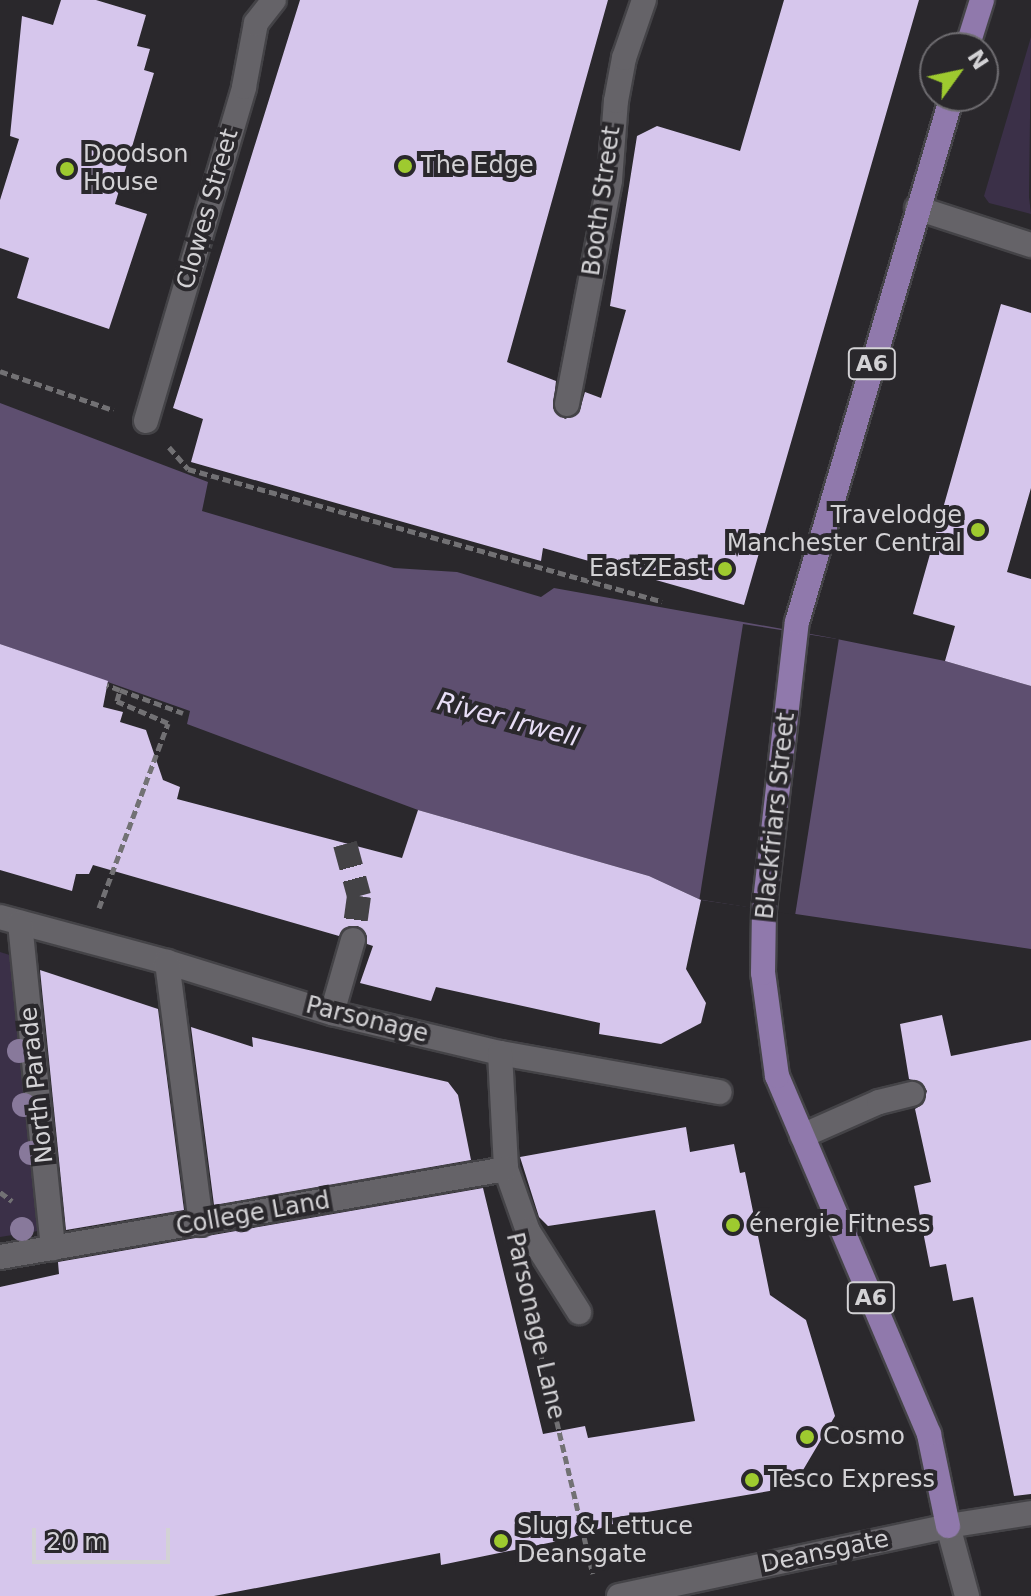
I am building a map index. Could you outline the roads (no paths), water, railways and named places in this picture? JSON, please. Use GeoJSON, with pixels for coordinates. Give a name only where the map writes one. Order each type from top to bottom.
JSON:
{"type":"FeatureCollection","features":[{"type":"Feature","properties":{"kind":"main road"},"geometry":{"type":"LineString","coordinates":[[972,32],[982,0]]}},
{"type":"Feature","properties":{"kind":"main road","name":"Blackfriars Street"},"geometry":{"type":"LineString","coordinates":[[947,112],[824,525],[797,632],[764,910],[763,973],[777,1076],[929,1434],[948,1526]]}},
{"type":"Feature","properties":{"kind":"street","name":"Clowes Street"},"geometry":{"type":"LineString","coordinates":[[146,421],[244,87],[256,23],[274,0]]}},
{"type":"Feature","properties":{"kind":"street","name":"Booth Street"},"geometry":{"type":"LineString","coordinates":[[567,404],[610,180],[621,72],[644,0]]}},
{"type":"Feature","properties":{"kind":"street"},"geometry":{"type":"LineString","coordinates":[[917,208],[1031,245]]}},
{"type":"Feature","properties":{"kind":"street","name":"Parsonage"},"geometry":{"type":"LineString","coordinates":[[10,920],[86,943],[167,962],[332,1013],[500,1053],[720,1092]]}},
{"type":"Feature","properties":{"kind":"street","name":"North Parade"},"geometry":{"type":"LineString","coordinates":[[10,920],[53,1248]]}},
{"type":"Feature","properties":{"kind":"street"},"geometry":{"type":"LineString","coordinates":[[332,1013],[353,940]]}},
{"type":"Feature","properties":{"kind":"street"},"geometry":{"type":"LineString","coordinates":[[167,962],[201,1224]]}},
{"type":"Feature","properties":{"kind":"street"},"geometry":{"type":"LineString","coordinates":[[500,1053],[506,1169],[528,1231],[579,1312]]}},
{"type":"Feature","properties":{"kind":"street"},"geometry":{"type":"LineString","coordinates":[[802,1136],[879,1102],[912,1094]]}},
{"type":"Feature","properties":{"kind":"street","name":"College Land"},"geometry":{"type":"LineString","coordinates":[[0,1257],[506,1169]]}},
{"type":"Feature","properties":{"kind":"street","name":"Deansgate"},"geometry":{"type":"LineString","coordinates":[[619,1596],[948,1526],[1031,1513]]}},
{"type":"Feature","properties":{"kind":"street"},"geometry":{"type":"LineString","coordinates":[[948,1526],[967,1596]]}},
{"type":"Feature","properties":{"kind":"water","name":"River Irwell"},"geometry":{"type":"Polygon","coordinates":[[[0,403],[208,482],[202,511],[394,568],[457,572],[541,597],[554,588],[827,637],[945,661],[1031,686],[1031,949],[701,900],[649,876],[418,810],[187,724],[190,711],[0,644],[0,403]]]}},
{"type":"Feature","properties":{"kind":"tunnel"},"geometry":{"type":"LineString","coordinates":[[345,844],[359,896],[353,940]]}},
{"type":"Feature","properties":{"kind":"place","name":"The Edge"},"geometry":{"type":"Point","coordinates":[405,166]}},
{"type":"Feature","properties":{"kind":"place","name":"Doodson House"},"geometry":{"type":"Point","coordinates":[67,169]}},
{"type":"Feature","properties":{"kind":"place","name":"Travelodge Manchester Central"},"geometry":{"type":"Point","coordinates":[978,530]}},
{"type":"Feature","properties":{"kind":"place","name":"EastZEast"},"geometry":{"type":"Point","coordinates":[725,569]}},
{"type":"Feature","properties":{"kind":"place","name":"énergie Fitness"},"geometry":{"type":"Point","coordinates":[733,1225]}},
{"type":"Feature","properties":{"kind":"place","name":"Cosmo"},"geometry":{"type":"Point","coordinates":[807,1437]}},
{"type":"Feature","properties":{"kind":"place","name":"Tesco Express"},"geometry":{"type":"Point","coordinates":[752,1480]}},
{"type":"Feature","properties":{"kind":"place","name":"Slug & Lettuce Deansgate"},"geometry":{"type":"Point","coordinates":[501,1541]}}]}
